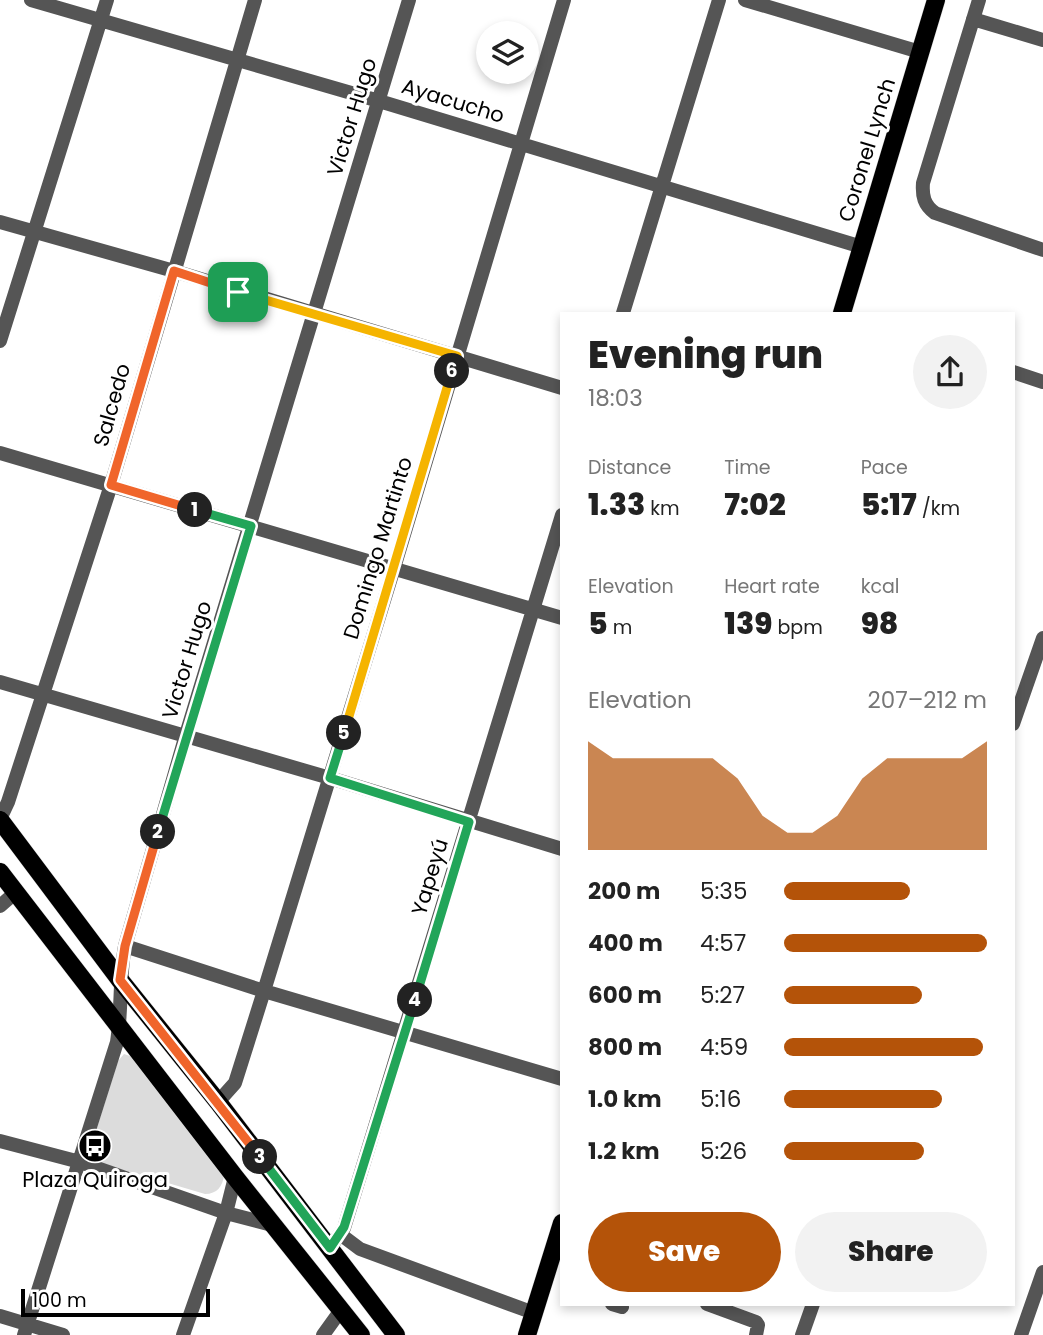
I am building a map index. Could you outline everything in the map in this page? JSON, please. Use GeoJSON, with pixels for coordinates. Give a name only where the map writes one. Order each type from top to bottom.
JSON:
{"type":"FeatureCollection","features":[{"type":"Feature","properties":{"kind":"main road","name":"Coronel Lynch"},"geometry":{"type":"LineString","coordinates":[[842,312],[936,0]]}},
{"type":"Feature","properties":{"kind":"main road"},"geometry":{"type":"LineString","coordinates":[[0,819],[120,980],[335,1241],[344,1266],[396,1335]]}},
{"type":"Feature","properties":{"kind":"main road"},"geometry":{"type":"LineString","coordinates":[[0,872],[234,1177],[361,1335]]}},
{"type":"Feature","properties":{"kind":"main road"},"geometry":{"type":"LineString","coordinates":[[527,1335],[560,1229]]}},
{"type":"Feature","properties":{"kind":"street","name":"Ayacucho"},"geometry":{"type":"LineString","coordinates":[[31,0],[521,143],[862,247]]}},
{"type":"Feature","properties":{"kind":"street"},"geometry":{"type":"LineString","coordinates":[[0,341],[107,0]]}},
{"type":"Feature","properties":{"kind":"street","name":"Salcedo"},"geometry":{"type":"LineString","coordinates":[[0,819],[44,695],[111,485],[255,0]]}},
{"type":"Feature","properties":{"kind":"street","name":"Victor Hugo"},"geometry":{"type":"LineString","coordinates":[[26,1330],[114,1056],[120,1026],[120,980],[125,946],[185,738],[409,0]]}},
{"type":"Feature","properties":{"kind":"street","name":"Domingo Martinto"},"geometry":{"type":"LineString","coordinates":[[218,1102],[235,1083],[264,991],[564,0]]}},
{"type":"Feature","properties":{"kind":"street"},"geometry":{"type":"LineString","coordinates":[[623,312],[719,0]]}},
{"type":"Feature","properties":{"kind":"street"},"geometry":{"type":"LineString","coordinates":[[745,0],[920,52]]}},
{"type":"Feature","properties":{"kind":"street"},"geometry":{"type":"LineString","coordinates":[[979,0],[923,183],[925,202],[935,213],[1043,250]]}},
{"type":"Feature","properties":{"kind":"street"},"geometry":{"type":"LineString","coordinates":[[973,19],[1043,40]]}},
{"type":"Feature","properties":{"kind":"street"},"geometry":{"type":"LineString","coordinates":[[0,222],[174,271],[560,387]]}},
{"type":"Feature","properties":{"kind":"street"},"geometry":{"type":"LineString","coordinates":[[1015,373],[1043,382]]}},
{"type":"Feature","properties":{"kind":"street"},"geometry":{"type":"LineString","coordinates":[[0,453],[560,617]]}},
{"type":"Feature","properties":{"kind":"street","name":"Yapeyú"},"geometry":{"type":"LineString","coordinates":[[335,1241],[405,1032],[560,521]]}},
{"type":"Feature","properties":{"kind":"street"},"geometry":{"type":"LineString","coordinates":[[1015,718],[1043,638]]}},
{"type":"Feature","properties":{"kind":"street"},"geometry":{"type":"LineString","coordinates":[[0,682],[560,848]]}},
{"type":"Feature","properties":{"kind":"street"},"geometry":{"type":"LineString","coordinates":[[0,906],[16,892]]}},
{"type":"Feature","properties":{"kind":"street"},"geometry":{"type":"LineString","coordinates":[[125,946],[264,991],[560,1079]]}},
{"type":"Feature","properties":{"kind":"street"},"geometry":{"type":"LineString","coordinates":[[0,1141],[80,1163],[226,1213],[272,1225]]}},
{"type":"Feature","properties":{"kind":"street"},"geometry":{"type":"LineString","coordinates":[[183,1335],[226,1213],[234,1177]]}},
{"type":"Feature","properties":{"kind":"street"},"geometry":{"type":"LineString","coordinates":[[335,1241],[534,1313]]}},
{"type":"Feature","properties":{"kind":"street"},"geometry":{"type":"LineString","coordinates":[[344,1266],[353,1253],[360,1249]]}},
{"type":"Feature","properties":{"kind":"street"},"geometry":{"type":"LineString","coordinates":[[1021,1335],[1040,1287],[1043,1272]]}},
{"type":"Feature","properties":{"kind":"street"},"geometry":{"type":"LineString","coordinates":[[712,1306],[756,1322],[757,1335]]}},
{"type":"Feature","properties":{"kind":"street"},"geometry":{"type":"LineString","coordinates":[[802,1335],[812,1306]]}},
{"type":"Feature","properties":{"kind":"street"},"geometry":{"type":"LineString","coordinates":[[323,1335],[341,1310]]}},
{"type":"Feature","properties":{"kind":"street"},"geometry":{"type":"LineString","coordinates":[[0,1316],[26,1330],[62,1335]]}},
{"type":"Feature","properties":{"kind":"shaded area"},"geometry":{"type":"Polygon","coordinates":[[[124,1054],[133,1057],[224,1175],[221,1186],[216,1191],[205,1194],[97,1162],[91,1157],[90,1150],[118,1061],[124,1054]]]}},
{"type":"Feature","properties":{"kind":"place","name":"Plaza Quiroga"},"geometry":{"type":"Point","coordinates":[95,1146]}},
{"type":"Feature","properties":{"kind":"route"},"geometry":{"type":"LineString","coordinates":[[174,271],[238,292],[457,356],[330,778],[469,822],[344,1227],[330,1248],[120,980],[125,946],[185,738],[251,526],[111,485],[174,271]]}}]}
